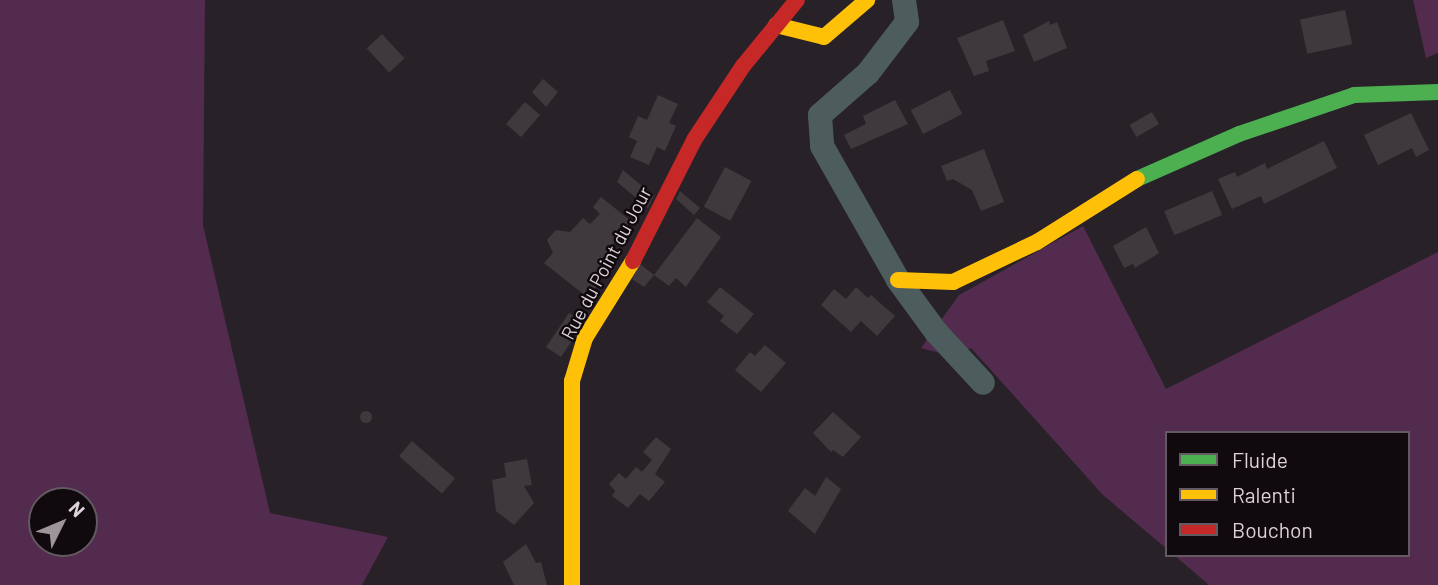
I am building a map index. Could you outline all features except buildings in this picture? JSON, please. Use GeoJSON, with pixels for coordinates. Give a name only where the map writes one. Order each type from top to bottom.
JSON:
{"type":"FeatureCollection","features":[{"type":"Feature","properties":{"kind":"street","name":"Rue du Point du Jour"},"geometry":{"type":"LineString","coordinates":[[572,585],[572,381],[585,338],[634,259],[694,140],[743,66],[796,0]]}},
{"type":"Feature","properties":{"kind":"street"},"geometry":{"type":"LineString","coordinates":[[776,24],[824,37],[867,0]]}},
{"type":"Feature","properties":{"kind":"street"},"geometry":{"type":"LineString","coordinates":[[904,0],[907,22],[868,73],[820,115],[822,146],[898,280],[936,332],[983,383]]}},
{"type":"Feature","properties":{"kind":"street"},"geometry":{"type":"LineString","coordinates":[[898,280],[953,282],[1037,242],[1151,170],[1239,134],[1354,95],[1438,92]]}},
{"type":"Feature","properties":{"kind":"shaded area"},"geometry":{"type":"Polygon","coordinates":[[[0,0],[205,0],[203,225],[270,513],[388,537],[362,585],[0,585],[0,0]]]}},
{"type":"Feature","properties":{"kind":"shaded area"},"geometry":{"type":"Polygon","coordinates":[[[1413,0],[1438,0],[1438,53],[1426,58],[1413,0]]]}},
{"type":"Feature","properties":{"kind":"shaded area"},"geometry":{"type":"Polygon","coordinates":[[[1083,226],[1166,389],[1438,252],[1438,585],[1209,585],[1176,557],[1410,557],[1410,431],[1165,431],[1165,547],[1103,495],[971,348],[948,355],[921,348],[959,295],[1083,226]]]}},
{"type":"Feature","properties":{"kind":"traffic: fast"},"geometry":{"type":"LineString","coordinates":[[1137,179],[1239,134],[1354,95],[1438,92]]}},
{"type":"Feature","properties":{"kind":"traffic: slow"},"geometry":{"type":"LineString","coordinates":[[776,25],[824,37],[867,0]]}},
{"type":"Feature","properties":{"kind":"traffic: slow"},"geometry":{"type":"LineString","coordinates":[[898,280],[953,282],[1037,242],[1137,179]]}},
{"type":"Feature","properties":{"kind":"traffic: slow"},"geometry":{"type":"LineString","coordinates":[[572,585],[572,381],[585,338],[633,261]]}},
{"type":"Feature","properties":{"kind":"traffic: jam"},"geometry":{"type":"LineString","coordinates":[[633,261],[694,140],[743,66],[797,0]]}}]}
